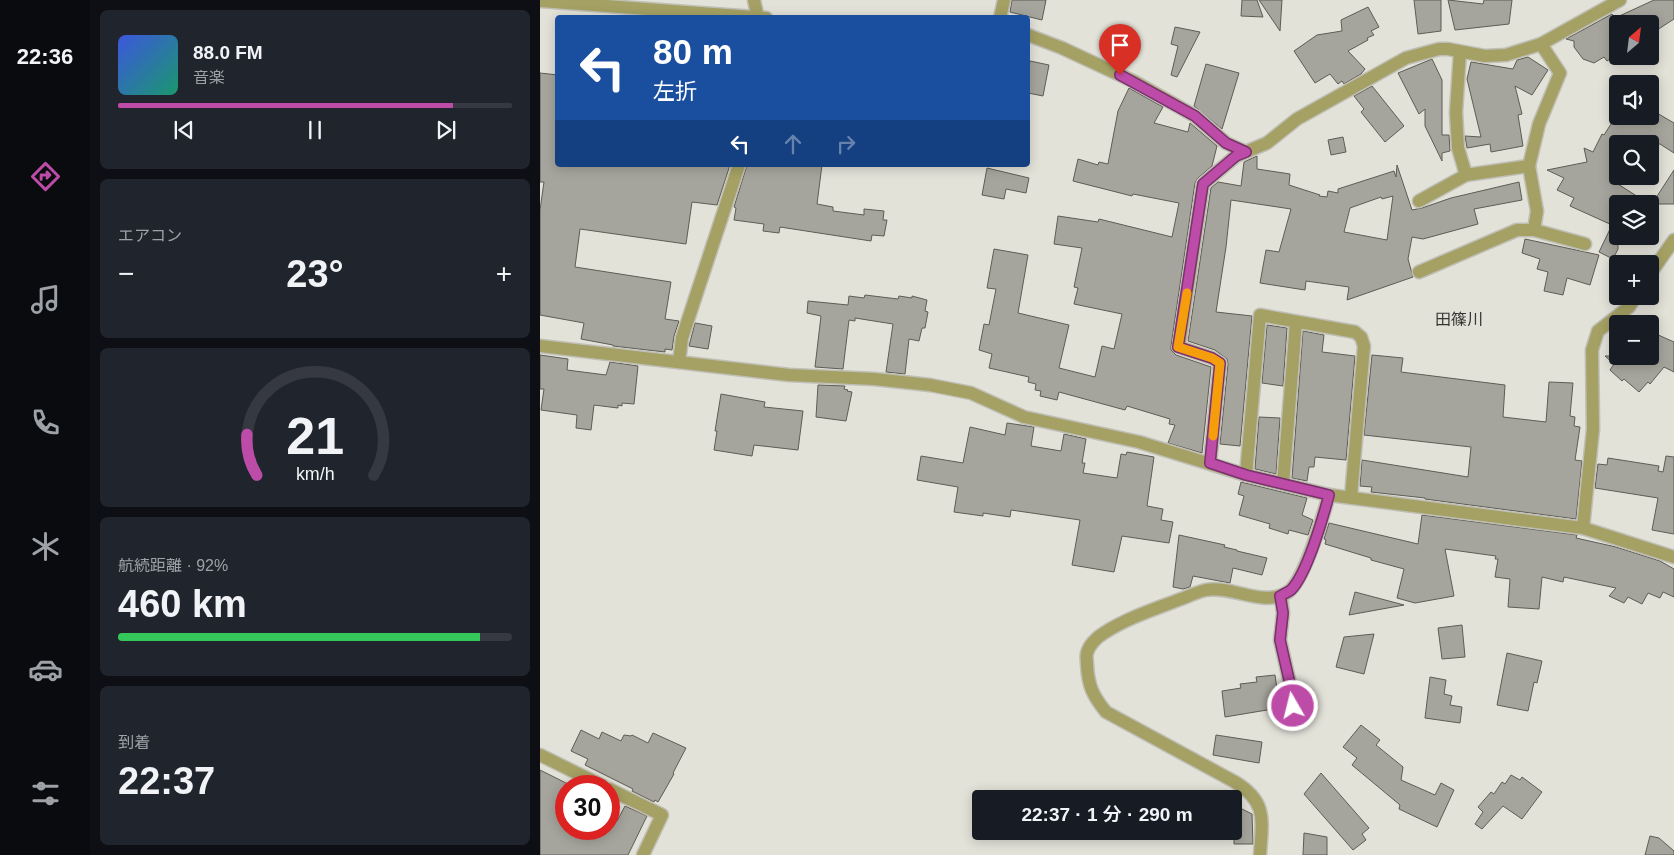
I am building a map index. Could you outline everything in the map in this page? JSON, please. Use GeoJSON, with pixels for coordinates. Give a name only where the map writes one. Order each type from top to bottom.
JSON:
{"type":"FeatureCollection","features":[{"type":"Feature","properties":{"kind":"street"},"geometry":{"type":"LineString","coordinates":[[754,0],[758,15]]}},
{"type":"Feature","properties":{"kind":"street"},"geometry":{"type":"LineString","coordinates":[[1001,15],[1004,0]]}},
{"type":"Feature","properties":{"kind":"street"},"geometry":{"type":"LineString","coordinates":[[1210,463],[1220,363],[1212,358],[1178,347],[1203,184],[1236,156],[1267,143],[1297,119],[1406,58],[1448,49],[1485,56],[1506,55],[1541,44],[1620,0]]}},
{"type":"Feature","properties":{"kind":"street"},"geometry":{"type":"LineString","coordinates":[[540,1],[731,15]]}},
{"type":"Feature","properties":{"kind":"street"},"geometry":{"type":"LineString","coordinates":[[1030,36],[1062,48],[1134,82],[1195,116],[1226,143],[1246,152]]}},
{"type":"Feature","properties":{"kind":"street"},"geometry":{"type":"LineString","coordinates":[[1534,230],[1537,211],[1530,166],[1539,124],[1560,73],[1541,44]]}},
{"type":"Feature","properties":{"kind":"street"},"geometry":{"type":"LineString","coordinates":[[1460,52],[1456,112],[1458,148],[1466,175]]}},
{"type":"Feature","properties":{"kind":"street"},"geometry":{"type":"LineString","coordinates":[[1419,201],[1466,175],[1530,166]]}},
{"type":"Feature","properties":{"kind":"street"},"geometry":{"type":"LineString","coordinates":[[679,362],[682,338],[738,167]]}},
{"type":"Feature","properties":{"kind":"street"},"geometry":{"type":"LineString","coordinates":[[1419,272],[1517,230],[1534,230],[1585,244]]}},
{"type":"Feature","properties":{"kind":"street"},"geometry":{"type":"LineString","coordinates":[[1659,261],[1674,240]]}},
{"type":"Feature","properties":{"kind":"street"},"geometry":{"type":"LineString","coordinates":[[1583,528],[1593,429],[1592,350],[1598,331],[1630,305]]}},
{"type":"Feature","properties":{"kind":"street"},"geometry":{"type":"LineString","coordinates":[[1246,475],[1260,316],[1355,332],[1361,337],[1364,346],[1351,497]]}},
{"type":"Feature","properties":{"kind":"street"},"geometry":{"type":"LineString","coordinates":[[1283,484],[1296,322]]}},
{"type":"Feature","properties":{"kind":"street"},"geometry":{"type":"LineString","coordinates":[[540,346],[789,375],[902,382],[955,390],[971,393],[1024,417],[1139,442],[1246,475],[1329,495],[1583,528],[1674,557]]}},
{"type":"Feature","properties":{"kind":"street"},"geometry":{"type":"LineString","coordinates":[[1260,855],[1262,817],[1254,795],[1235,782],[1106,712],[1093,696],[1089,684],[1087,653],[1093,642],[1104,633],[1147,612],[1206,590],[1222,590],[1252,596],[1280,596],[1290,591],[1319,532],[1329,495]]}},
{"type":"Feature","properties":{"kind":"street"},"geometry":{"type":"LineString","coordinates":[[1280,596],[1283,613],[1280,640],[1293,697],[1293,706]]}},
{"type":"Feature","properties":{"kind":"street"},"geometry":{"type":"LineString","coordinates":[[540,755],[581,775]]}},
{"type":"Feature","properties":{"kind":"street"},"geometry":{"type":"LineString","coordinates":[[620,794],[662,815],[643,855]]}},
{"type":"Feature","properties":{"kind":"building"},"geometry":{"type":"Polygon","coordinates":[[[1012,0],[1046,0],[1042,20],[1030,17],[1030,15],[1010,12],[1012,0]]]}},
{"type":"Feature","properties":{"kind":"building"},"geometry":{"type":"Polygon","coordinates":[[[1242,0],[1257,0],[1263,17],[1241,16],[1242,0]]]}},
{"type":"Feature","properties":{"kind":"building"},"geometry":{"type":"Polygon","coordinates":[[[1259,0],[1282,0],[1280,31],[1259,0]]]}},
{"type":"Feature","properties":{"kind":"building"},"geometry":{"type":"Polygon","coordinates":[[[1414,0],[1441,0],[1441,31],[1418,34],[1414,0]]]}},
{"type":"Feature","properties":{"kind":"building"},"geometry":{"type":"Polygon","coordinates":[[[1448,0],[1483,4],[1484,0],[1512,0],[1509,24],[1455,30],[1448,0]]]}},
{"type":"Feature","properties":{"kind":"building"},"geometry":{"type":"Polygon","coordinates":[[[1654,0],[1674,0],[1674,19],[1659,29],[1659,15],[1622,15],[1654,0]]]}},
{"type":"Feature","properties":{"kind":"building"},"geometry":{"type":"Polygon","coordinates":[[[1368,7],[1379,27],[1371,31],[1374,35],[1367,38],[1368,40],[1348,51],[1365,69],[1361,74],[1344,84],[1342,81],[1338,84],[1330,74],[1315,83],[1294,51],[1317,35],[1342,31],[1341,20],[1368,7]]]}},
{"type":"Feature","properties":{"kind":"building"},"geometry":{"type":"Polygon","coordinates":[[[1609,16],[1609,60],[1607,61],[1604,57],[1594,63],[1583,59],[1574,47],[1574,41],[1566,39],[1609,16]]]}},
{"type":"Feature","properties":{"kind":"building"},"geometry":{"type":"Polygon","coordinates":[[[1175,27],[1200,32],[1177,77],[1171,75],[1178,46],[1171,44],[1175,27]]]}},
{"type":"Feature","properties":{"kind":"building"},"geometry":{"type":"Polygon","coordinates":[[[1528,57],[1548,70],[1532,95],[1515,86],[1522,114],[1518,115],[1523,146],[1491,152],[1490,144],[1467,148],[1465,136],[1481,137],[1467,79],[1471,62],[1513,69],[1517,60],[1528,57]]]}},
{"type":"Feature","properties":{"kind":"building"},"geometry":{"type":"Polygon","coordinates":[[[1432,59],[1442,80],[1442,135],[1449,135],[1450,151],[1442,153],[1442,161],[1425,126],[1425,109],[1419,114],[1398,73],[1432,59]]]}},
{"type":"Feature","properties":{"kind":"building"},"geometry":{"type":"Polygon","coordinates":[[[1030,61],[1049,65],[1043,96],[1030,93],[1030,61]]]}},
{"type":"Feature","properties":{"kind":"building"},"geometry":{"type":"Polygon","coordinates":[[[1206,64],[1239,73],[1222,129],[1194,106],[1206,64]]]}},
{"type":"Feature","properties":{"kind":"building"},"geometry":{"type":"Polygon","coordinates":[[[540,73],[555,75],[555,167],[729,167],[717,205],[692,202],[686,244],[580,229],[575,267],[671,282],[665,319],[679,321],[672,350],[665,349],[665,352],[613,346],[581,339],[584,323],[540,315],[540,210],[544,182],[540,182],[540,73]]]}},
{"type":"Feature","properties":{"kind":"building"},"geometry":{"type":"Polygon","coordinates":[[[1372,86],[1404,126],[1385,142],[1361,112],[1364,109],[1354,96],[1372,86]]]}},
{"type":"Feature","properties":{"kind":"building"},"geometry":{"type":"Polygon","coordinates":[[[1129,88],[1163,107],[1154,123],[1188,132],[1190,123],[1217,146],[1212,166],[1195,183],[1171,346],[1171,350],[1176,355],[1211,367],[1202,453],[1168,443],[1175,425],[1169,424],[1170,419],[1127,406],[1125,410],[1059,392],[1057,400],[1040,396],[1041,391],[1035,390],[1036,384],[1028,382],[1029,377],[989,368],[992,354],[979,350],[984,324],[989,325],[996,289],[987,288],[994,249],[1028,255],[1018,313],[1069,325],[1059,368],[1095,377],[1102,346],[1114,349],[1122,314],[1074,304],[1078,288],[1074,287],[1082,248],[1054,244],[1058,216],[1098,222],[1099,219],[1172,237],[1179,203],[1133,194],[1132,196],[1073,181],[1078,159],[1098,165],[1099,162],[1108,164],[1118,111],[1129,88]]]}},
{"type":"Feature","properties":{"kind":"building"},"geometry":{"type":"Polygon","coordinates":[[[1659,114],[1674,123],[1674,153],[1659,144],[1659,135],[1609,135],[1609,185],[1620,185],[1635,195],[1609,195],[1609,224],[1570,206],[1574,198],[1557,190],[1564,178],[1547,170],[1587,162],[1584,148],[1593,152],[1602,134],[1604,135],[1610,125],[1659,125],[1659,114]]]}},
{"type":"Feature","properties":{"kind":"building"},"geometry":{"type":"Polygon","coordinates":[[[1343,137],[1346,152],[1331,155],[1328,140],[1343,137]]]}},
{"type":"Feature","properties":{"kind":"building"},"geometry":{"type":"Polygon","coordinates":[[[1257,156],[1257,169],[1290,174],[1289,185],[1327,197],[1328,191],[1338,193],[1338,189],[1394,171],[1396,177],[1397,165],[1412,210],[1451,198],[1519,182],[1522,200],[1474,209],[1478,224],[1423,239],[1412,237],[1408,259],[1413,277],[1347,300],[1349,287],[1306,281],[1305,290],[1260,283],[1266,250],[1279,252],[1291,209],[1231,200],[1216,312],[1252,316],[1240,446],[1220,444],[1227,359],[1215,350],[1188,341],[1211,188],[1218,182],[1241,186],[1244,162],[1257,156]],[[1393,196],[1382,199],[1381,197],[1350,208],[1344,232],[1387,240],[1393,196]]]}},
{"type":"Feature","properties":{"kind":"building"},"geometry":{"type":"Polygon","coordinates":[[[746,167],[822,167],[817,204],[833,207],[833,211],[864,215],[864,209],[884,211],[883,220],[887,220],[884,236],[872,235],[871,241],[780,227],[779,233],[763,231],[764,224],[734,220],[736,208],[734,207],[746,167]]]}},
{"type":"Feature","properties":{"kind":"building"},"geometry":{"type":"Polygon","coordinates":[[[987,168],[1029,178],[1026,193],[1006,189],[1004,199],[982,195],[987,168]]]}},
{"type":"Feature","properties":{"kind":"building"},"geometry":{"type":"Polygon","coordinates":[[[1674,170],[1674,204],[1659,204],[1658,195],[1674,170]]]}},
{"type":"Feature","properties":{"kind":"building"},"geometry":{"type":"Polygon","coordinates":[[[1609,231],[1609,245],[1618,245],[1618,249],[1615,255],[1609,255],[1609,257],[1599,252],[1609,231]]]}},
{"type":"Feature","properties":{"kind":"building"},"geometry":{"type":"Polygon","coordinates":[[[1525,239],[1599,255],[1590,285],[1567,278],[1563,295],[1544,291],[1548,272],[1537,269],[1540,259],[1522,253],[1525,239]]]}},
{"type":"Feature","properties":{"kind":"building"},"geometry":{"type":"Polygon","coordinates":[[[865,295],[898,299],[899,296],[912,298],[912,296],[927,300],[925,311],[928,312],[925,328],[922,328],[919,341],[909,339],[905,374],[886,372],[893,324],[855,318],[855,321],[849,320],[843,369],[815,367],[821,316],[807,313],[808,301],[848,305],[849,296],[864,298],[865,295]]]}},
{"type":"Feature","properties":{"kind":"building"},"geometry":{"type":"Polygon","coordinates":[[[695,323],[712,326],[708,349],[689,346],[695,323]]]}},
{"type":"Feature","properties":{"kind":"building"},"geometry":{"type":"Polygon","coordinates":[[[1267,325],[1287,328],[1283,386],[1262,383],[1267,325]]]}},
{"type":"Feature","properties":{"kind":"building"},"geometry":{"type":"Polygon","coordinates":[[[1303,331],[1324,335],[1322,352],[1355,356],[1346,460],[1315,457],[1314,467],[1309,467],[1307,481],[1292,478],[1303,331]]]}},
{"type":"Feature","properties":{"kind":"building"},"geometry":{"type":"Polygon","coordinates":[[[1659,335],[1674,342],[1674,372],[1664,367],[1650,384],[1648,382],[1639,392],[1624,379],[1622,381],[1610,370],[1613,365],[1659,365],[1659,335]]]}},
{"type":"Feature","properties":{"kind":"building"},"geometry":{"type":"Polygon","coordinates":[[[540,355],[568,359],[567,370],[606,375],[610,362],[638,366],[634,404],[622,403],[622,406],[618,405],[618,408],[594,405],[591,430],[576,428],[577,415],[541,410],[544,389],[540,389],[540,355]]]}},
{"type":"Feature","properties":{"kind":"building"},"geometry":{"type":"Polygon","coordinates":[[[1372,355],[1403,358],[1401,372],[1505,385],[1503,417],[1546,422],[1549,382],[1573,383],[1570,416],[1575,417],[1574,426],[1580,427],[1575,460],[1582,461],[1576,519],[1371,492],[1372,487],[1360,486],[1362,460],[1468,477],[1471,447],[1364,435],[1372,355]]]}},
{"type":"Feature","properties":{"kind":"building"},"geometry":{"type":"Polygon","coordinates":[[[818,385],[845,386],[844,389],[852,392],[846,421],[816,417],[818,385]]]}},
{"type":"Feature","properties":{"kind":"building"},"geometry":{"type":"Polygon","coordinates":[[[721,394],[765,402],[764,407],[803,411],[798,450],[754,445],[752,456],[714,450],[721,394]]]}},
{"type":"Feature","properties":{"kind":"building"},"geometry":{"type":"Polygon","coordinates":[[[1259,417],[1280,418],[1276,474],[1255,469],[1259,417]]]}},
{"type":"Feature","properties":{"kind":"building"},"geometry":{"type":"Polygon","coordinates":[[[1007,423],[1034,427],[1031,446],[1061,451],[1064,434],[1086,439],[1082,463],[1085,463],[1083,473],[1117,478],[1121,454],[1126,455],[1127,452],[1154,457],[1147,506],[1163,509],[1161,520],[1173,522],[1169,543],[1122,536],[1114,572],[1072,565],[1080,520],[1011,510],[1010,517],[983,513],[983,516],[954,512],[958,487],[917,480],[921,456],[963,463],[970,427],[1005,435],[1007,423]]]}},
{"type":"Feature","properties":{"kind":"building"},"geometry":{"type":"Polygon","coordinates":[[[1666,456],[1674,457],[1674,534],[1652,530],[1658,498],[1595,488],[1598,464],[1607,465],[1608,458],[1659,466],[1658,471],[1663,472],[1666,456]]]}},
{"type":"Feature","properties":{"kind":"building"},"geometry":{"type":"Polygon","coordinates":[[[1241,482],[1307,498],[1302,515],[1313,520],[1308,535],[1289,530],[1288,534],[1269,528],[1270,524],[1239,515],[1244,496],[1238,494],[1241,482]]]}},
{"type":"Feature","properties":{"kind":"building"},"geometry":{"type":"Polygon","coordinates":[[[1422,515],[1577,535],[1576,538],[1616,547],[1660,561],[1674,569],[1674,597],[1663,592],[1660,598],[1648,593],[1642,604],[1628,597],[1624,603],[1609,596],[1616,588],[1564,577],[1563,582],[1542,577],[1539,609],[1508,607],[1510,579],[1495,577],[1498,559],[1495,559],[1496,556],[1445,549],[1454,596],[1415,603],[1397,598],[1404,569],[1325,544],[1326,540],[1324,539],[1329,523],[1418,544],[1422,515]]]}},
{"type":"Feature","properties":{"kind":"building"},"geometry":{"type":"Polygon","coordinates":[[[1179,535],[1225,545],[1224,547],[1267,558],[1262,575],[1233,568],[1230,583],[1193,576],[1190,587],[1183,589],[1173,587],[1179,535]]]}},
{"type":"Feature","properties":{"kind":"building"},"geometry":{"type":"Polygon","coordinates":[[[1355,592],[1404,605],[1349,615],[1355,592]]]}},
{"type":"Feature","properties":{"kind":"building"},"geometry":{"type":"Polygon","coordinates":[[[1462,625],[1465,657],[1442,659],[1438,628],[1462,625]]]}},
{"type":"Feature","properties":{"kind":"building"},"geometry":{"type":"Polygon","coordinates":[[[1374,634],[1364,674],[1336,667],[1344,637],[1374,634]]]}},
{"type":"Feature","properties":{"kind":"building"},"geometry":{"type":"Polygon","coordinates":[[[1507,653],[1542,661],[1537,683],[1534,682],[1528,711],[1497,705],[1507,653]]]}},
{"type":"Feature","properties":{"kind":"building"},"geometry":{"type":"Polygon","coordinates":[[[1275,675],[1279,703],[1273,709],[1225,717],[1222,691],[1241,688],[1240,684],[1257,682],[1256,677],[1275,675]]]}},
{"type":"Feature","properties":{"kind":"building"},"geometry":{"type":"Polygon","coordinates":[[[1430,677],[1446,680],[1444,694],[1452,696],[1450,705],[1462,707],[1460,723],[1425,718],[1430,677]]]}},
{"type":"Feature","properties":{"kind":"building"},"geometry":{"type":"Polygon","coordinates":[[[1361,725],[1380,740],[1376,745],[1403,767],[1401,780],[1435,795],[1441,783],[1454,790],[1437,827],[1399,809],[1400,805],[1352,765],[1357,758],[1343,747],[1361,725]]]}},
{"type":"Feature","properties":{"kind":"building"},"geometry":{"type":"Polygon","coordinates":[[[581,730],[599,739],[602,732],[621,741],[624,735],[632,735],[648,743],[653,733],[686,748],[658,802],[655,800],[654,802],[632,791],[633,789],[620,782],[620,775],[605,775],[585,765],[588,759],[571,751],[581,730]]]}},
{"type":"Feature","properties":{"kind":"building"},"geometry":{"type":"Polygon","coordinates":[[[1216,735],[1262,742],[1259,763],[1213,755],[1216,735]]]}},
{"type":"Feature","properties":{"kind":"building"},"geometry":{"type":"Polygon","coordinates":[[[540,770],[555,778],[555,840],[620,840],[620,815],[625,806],[647,816],[628,855],[540,855],[540,770]]]}},
{"type":"Feature","properties":{"kind":"building"},"geometry":{"type":"Polygon","coordinates":[[[1321,773],[1369,828],[1362,834],[1366,840],[1353,850],[1304,794],[1321,773]]]}},
{"type":"Feature","properties":{"kind":"building"},"geometry":{"type":"Polygon","coordinates":[[[1511,775],[1520,780],[1522,777],[1542,792],[1522,819],[1503,806],[1482,829],[1475,824],[1483,812],[1478,807],[1491,792],[1494,794],[1502,782],[1505,784],[1511,775]]]}},
{"type":"Feature","properties":{"kind":"building"},"geometry":{"type":"Polygon","coordinates":[[[1242,809],[1252,814],[1253,844],[1234,844],[1234,840],[1242,840],[1242,809]]]}},
{"type":"Feature","properties":{"kind":"building"},"geometry":{"type":"Polygon","coordinates":[[[1304,833],[1327,837],[1327,855],[1303,855],[1304,833]]]}},
{"type":"Feature","properties":{"kind":"building"},"geometry":{"type":"Polygon","coordinates":[[[1650,836],[1659,838],[1674,851],[1674,855],[1645,855],[1650,836]]]}},
{"type":"Feature","properties":{"kind":"slow traffic"},"geometry":{"type":"LineString","coordinates":[[1187,293],[1178,347],[1212,358],[1220,363],[1213,436]]}},
{"type":"Feature","properties":{"kind":"district","name":"田篠川"},"geometry":{"type":"Point","coordinates":[1459,319]}},
{"type":"Feature","properties":{"kind":"route"},"geometry":{"type":"LineString","coordinates":[[1120,75],[1195,116],[1226,143],[1246,152],[1236,156],[1203,184],[1178,347],[1212,358],[1220,363],[1210,463],[1246,475],[1329,495],[1319,532],[1296,582],[1290,591],[1280,596],[1283,613],[1280,640],[1293,697],[1293,706]]}}]}
